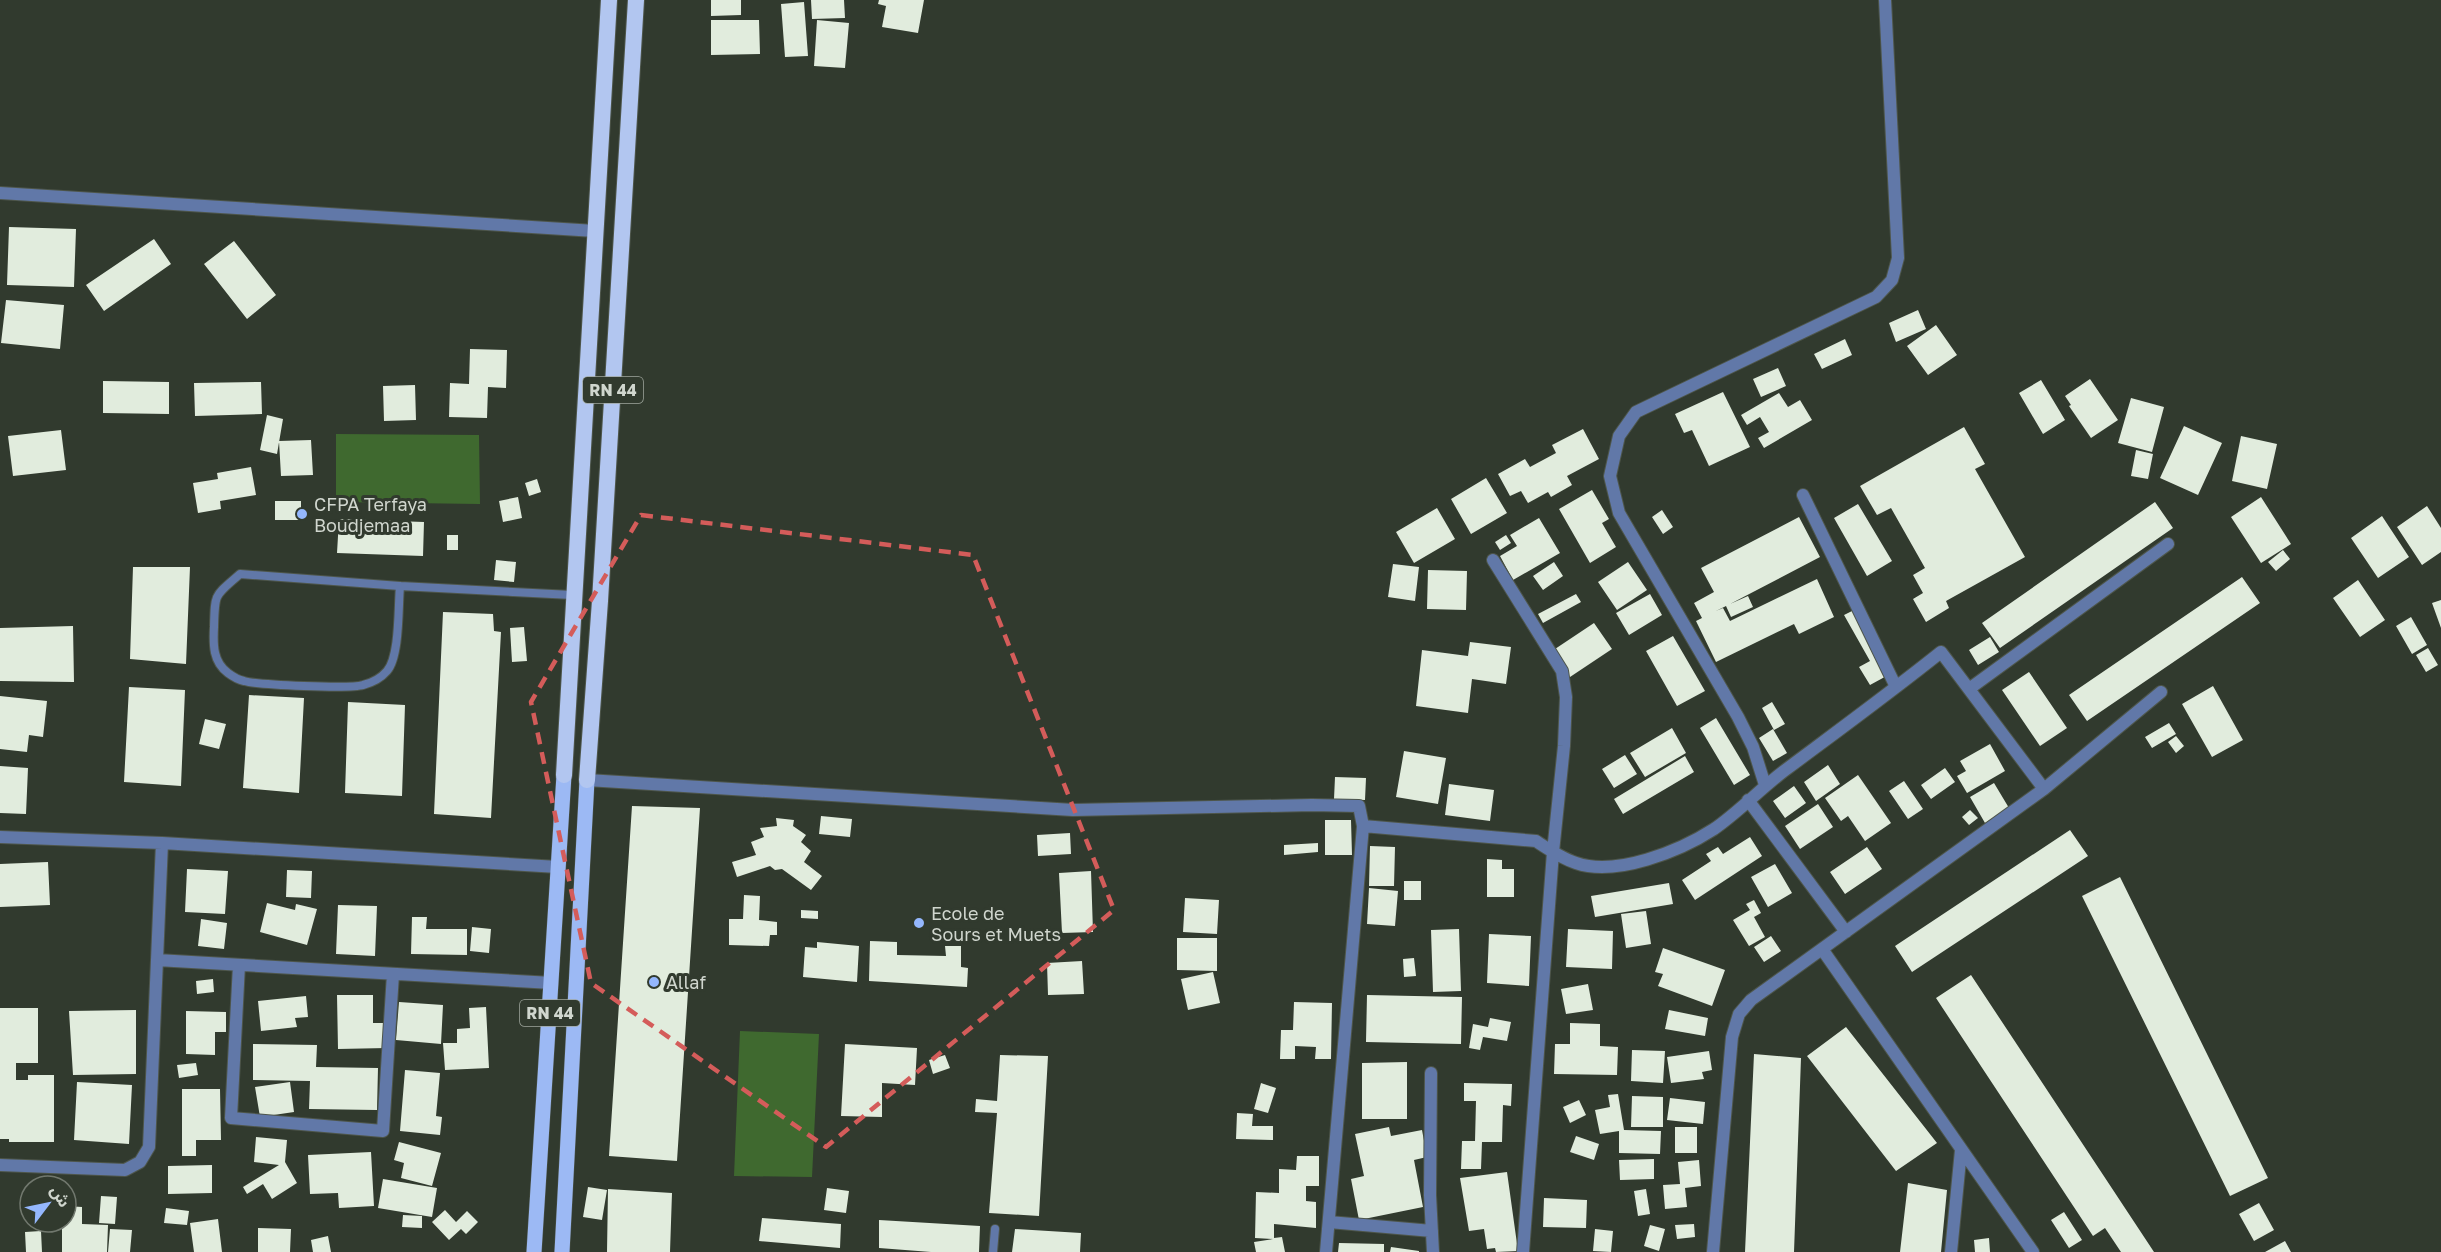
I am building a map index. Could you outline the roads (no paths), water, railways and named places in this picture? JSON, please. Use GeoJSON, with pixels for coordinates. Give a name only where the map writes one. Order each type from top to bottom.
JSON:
{"type":"FeatureCollection","features":[{"type":"Feature","properties":{"kind":"highway","name":"RN 44"},"geometry":{"type":"LineString","coordinates":[[564,775],[572,596],[609,0]]}},
{"type":"Feature","properties":{"kind":"highway","name":"RN 44"},"geometry":{"type":"LineString","coordinates":[[587,780],[601,589],[636,0]]}},
{"type":"Feature","properties":{"kind":"main road","name":"RN 44"},"geometry":{"type":"LineString","coordinates":[[534,1252],[564,775]]}},
{"type":"Feature","properties":{"kind":"main road","name":"RN 44"},"geometry":{"type":"LineString","coordinates":[[562,1252],[587,780]]}},
{"type":"Feature","properties":{"kind":"street"},"geometry":{"type":"LineString","coordinates":[[1765,784],[1753,747],[1738,717],[1619,513],[1610,476],[1619,436],[1636,412],[1876,297],[1892,280],[1898,258],[1885,0]]}},
{"type":"Feature","properties":{"kind":"street"},"geometry":{"type":"LineString","coordinates":[[0,193],[595,231]]}},
{"type":"Feature","properties":{"kind":"street"},"geometry":{"type":"LineString","coordinates":[[1803,495],[1896,687]]}},
{"type":"Feature","properties":{"kind":"street"},"geometry":{"type":"LineString","coordinates":[[1969,689],[2168,544]]}},
{"type":"Feature","properties":{"kind":"street"},"geometry":{"type":"LineString","coordinates":[[1494,560],[1562,671],[1566,698],[1524,1252]]}},
{"type":"Feature","properties":{"kind":"street"},"geometry":{"type":"LineString","coordinates":[[1363,826],[1536,841],[1577,864],[1605,867],[1636,862],[1685,846],[1716,828],[1765,784],[1941,652],[2044,789]]}},
{"type":"Feature","properties":{"kind":"street"},"geometry":{"type":"LineString","coordinates":[[1713,1252],[1732,1037],[1739,1014],[1751,1000],[2044,789],[2161,692]]}},
{"type":"Feature","properties":{"kind":"street"},"geometry":{"type":"LineString","coordinates":[[587,780],[1073,810],[1359,806],[1363,826],[1326,1252]]}},
{"type":"Feature","properties":{"kind":"street"},"geometry":{"type":"LineString","coordinates":[[1748,800],[1846,932]]}},
{"type":"Feature","properties":{"kind":"street"},"geometry":{"type":"LineString","coordinates":[[0,837],[162,843],[558,867]]}},
{"type":"Feature","properties":{"kind":"street"},"geometry":{"type":"LineString","coordinates":[[0,1165],[125,1170],[140,1162],[149,1147],[162,843]]}},
{"type":"Feature","properties":{"kind":"street"},"geometry":{"type":"LineString","coordinates":[[1822,949],[2033,1252]]}},
{"type":"Feature","properties":{"kind":"street"},"geometry":{"type":"LineString","coordinates":[[157,960],[552,983]]}},
{"type":"Feature","properties":{"kind":"street"},"geometry":{"type":"LineString","coordinates":[[239,965],[231,1118],[383,1131],[393,974]]}},
{"type":"Feature","properties":{"kind":"street"},"geometry":{"type":"LineString","coordinates":[[1431,1073],[1430,1195],[1433,1252]]}},
{"type":"Feature","properties":{"kind":"street"},"geometry":{"type":"LineString","coordinates":[[1951,1252],[1962,1150]]}},
{"type":"Feature","properties":{"kind":"street"},"geometry":{"type":"LineString","coordinates":[[1329,1222],[1432,1231]]}},
{"type":"Feature","properties":{"kind":"lane"},"geometry":{"type":"LineString","coordinates":[[400,586],[394,656],[387,671],[376,680],[362,686],[245,681],[227,673],[216,658],[213,644],[215,601],[221,588],[240,574],[572,596]]}},
{"type":"Feature","properties":{"kind":"lane"},"geometry":{"type":"LineString","coordinates":[[993,1252],[995,1229]]}},
{"type":"Feature","properties":{"kind":"place","name":"CFPA Terfaya Boudjemaa"},"geometry":{"type":"Point","coordinates":[302,514]}},
{"type":"Feature","properties":{"kind":"place","name":"Ecole de Sours et Muets"},"geometry":{"type":"Point","coordinates":[919,923]}},
{"type":"Feature","properties":{"kind":"place","name":"Allaf"},"geometry":{"type":"Point","coordinates":[654,982]}}]}
